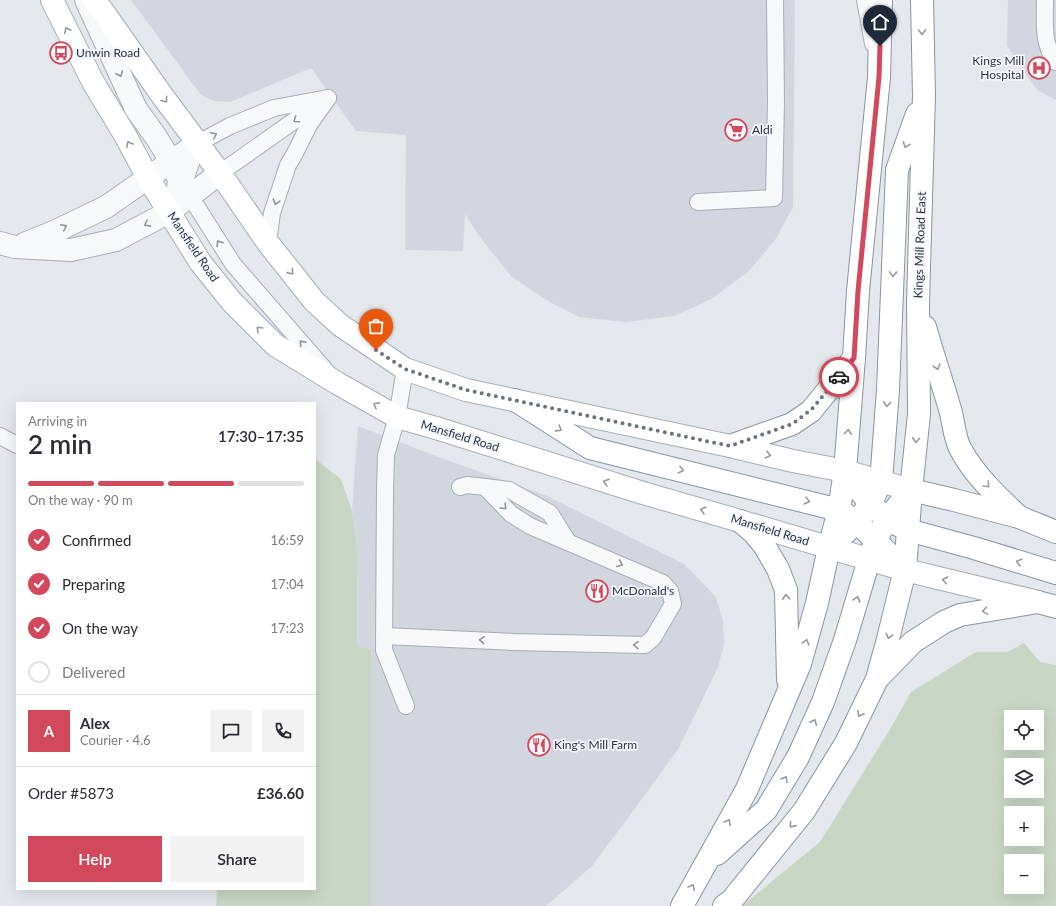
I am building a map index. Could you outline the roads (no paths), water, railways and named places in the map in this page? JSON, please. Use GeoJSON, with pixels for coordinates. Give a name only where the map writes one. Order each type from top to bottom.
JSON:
{"type":"FeatureCollection","features":[{"type":"Feature","properties":{"kind":"main road","name":"Mansfield Road"},"geometry":{"type":"LineString","coordinates":[[52,0],[93,82],[125,135],[148,178],[200,262],[232,302],[275,345],[336,383],[397,417],[643,493],[829,548],[872,550]]}},
{"type":"Feature","properties":{"kind":"main road"},"geometry":{"type":"LineString","coordinates":[[94,0],[106,14],[160,94],[220,173],[268,243],[314,301],[340,325],[405,369],[466,390],[845,471],[881,482],[959,501],[1019,518],[1056,532]]}},
{"type":"Feature","properties":{"kind":"main road"},"geometry":{"type":"LineString","coordinates":[[682,906],[747,789],[800,664],[817,603],[839,510],[845,471],[858,291],[879,77],[881,0]]}},
{"type":"Feature","properties":{"kind":"main road","name":"Kings Mill Road East"},"geometry":{"type":"LineString","coordinates":[[877,680],[905,570],[918,414],[918,303],[924,95],[922,0]]}},
{"type":"Feature","properties":{"kind":"main road"},"geometry":{"type":"LineString","coordinates":[[829,548],[857,522],[870,504],[881,482],[888,390],[897,170],[924,95]]}},
{"type":"Feature","properties":{"kind":"main road"},"geometry":{"type":"LineString","coordinates":[[918,303],[960,449],[983,481],[1019,518]]}},
{"type":"Feature","properties":{"kind":"main road"},"geometry":{"type":"LineString","coordinates":[[730,446],[792,424],[811,410],[854,358]]}},
{"type":"Feature","properties":{"kind":"main road"},"geometry":{"type":"LineString","coordinates":[[515,400],[590,448],[839,510],[857,522],[872,550],[905,570],[959,582],[1047,605]]}},
{"type":"Feature","properties":{"kind":"main road"},"geometry":{"type":"LineString","coordinates":[[845,471],[870,504],[887,519],[908,530],[1056,573]]}},
{"type":"Feature","properties":{"kind":"main road"},"geometry":{"type":"LineString","coordinates":[[702,868],[766,810],[798,757],[826,696],[845,640],[872,550],[887,519],[911,490]]}},
{"type":"Feature","properties":{"kind":"main road"},"geometry":{"type":"LineString","coordinates":[[740,521],[754,533],[764,545],[778,568],[786,590],[788,692]]}},
{"type":"Feature","properties":{"kind":"main road"},"geometry":{"type":"LineString","coordinates":[[724,906],[732,900],[804,811],[846,743],[877,680],[913,642],[944,622],[960,615],[1047,605]]}},
{"type":"Feature","properties":{"kind":"street"},"geometry":{"type":"LineString","coordinates":[[86,0],[136,110],[156,137],[171,161],[178,180],[177,196],[169,212]]}},
{"type":"Feature","properties":{"kind":"street"},"geometry":{"type":"LineString","coordinates":[[8,245],[56,231],[106,207],[198,143]]}},
{"type":"Feature","properties":{"kind":"street"},"geometry":{"type":"LineString","coordinates":[[8,245],[71,250],[116,240],[169,212],[220,173]]}},
{"type":"Feature","properties":{"kind":"lane"},"geometry":{"type":"LineString","coordinates":[[698,202],[774,198],[776,0]]}},
{"type":"Feature","properties":{"kind":"lane"},"geometry":{"type":"LineString","coordinates":[[865,0],[879,77]]}},
{"type":"Feature","properties":{"kind":"lane"},"geometry":{"type":"LineString","coordinates":[[1045,0],[1045,34],[1052,57],[1056,62]]}},
{"type":"Feature","properties":{"kind":"lane"},"geometry":{"type":"LineString","coordinates":[[328,98],[274,108],[230,126],[198,143],[186,177],[190,196],[233,264],[336,383]]}},
{"type":"Feature","properties":{"kind":"lane"},"geometry":{"type":"LineString","coordinates":[[220,173],[328,98]]}},
{"type":"Feature","properties":{"kind":"lane"},"geometry":{"type":"LineString","coordinates":[[268,243],[272,213],[288,165],[309,124],[328,98]]}},
{"type":"Feature","properties":{"kind":"lane"},"geometry":{"type":"LineString","coordinates":[[405,369],[397,417],[386,455],[384,490],[384,650],[406,706]]}},
{"type":"Feature","properties":{"kind":"lane"},"geometry":{"type":"LineString","coordinates":[[0,436],[16,444]]}},
{"type":"Feature","properties":{"kind":"lane"},"geometry":{"type":"LineString","coordinates":[[460,487],[467,485],[509,490],[550,513],[568,542]]}},
{"type":"Feature","properties":{"kind":"lane"},"geometry":{"type":"LineString","coordinates":[[384,636],[513,642],[645,645],[653,638],[673,604],[670,591],[663,582],[530,526],[511,514],[486,487]]}},
{"type":"Feature","properties":{"kind":"place","name":"Unwin Road"},"geometry":{"type":"Point","coordinates":[61,53]}},
{"type":"Feature","properties":{"kind":"place","name":"Kings Mill Hospital"},"geometry":{"type":"Point","coordinates":[1039,68]}},
{"type":"Feature","properties":{"kind":"place","name":"Aldi"},"geometry":{"type":"Point","coordinates":[736,130]}},
{"type":"Feature","properties":{"kind":"place","name":"McDonald's"},"geometry":{"type":"Point","coordinates":[597,591]}},
{"type":"Feature","properties":{"kind":"place","name":"King's Mill Farm"},"geometry":{"type":"Point","coordinates":[539,745]}}]}
